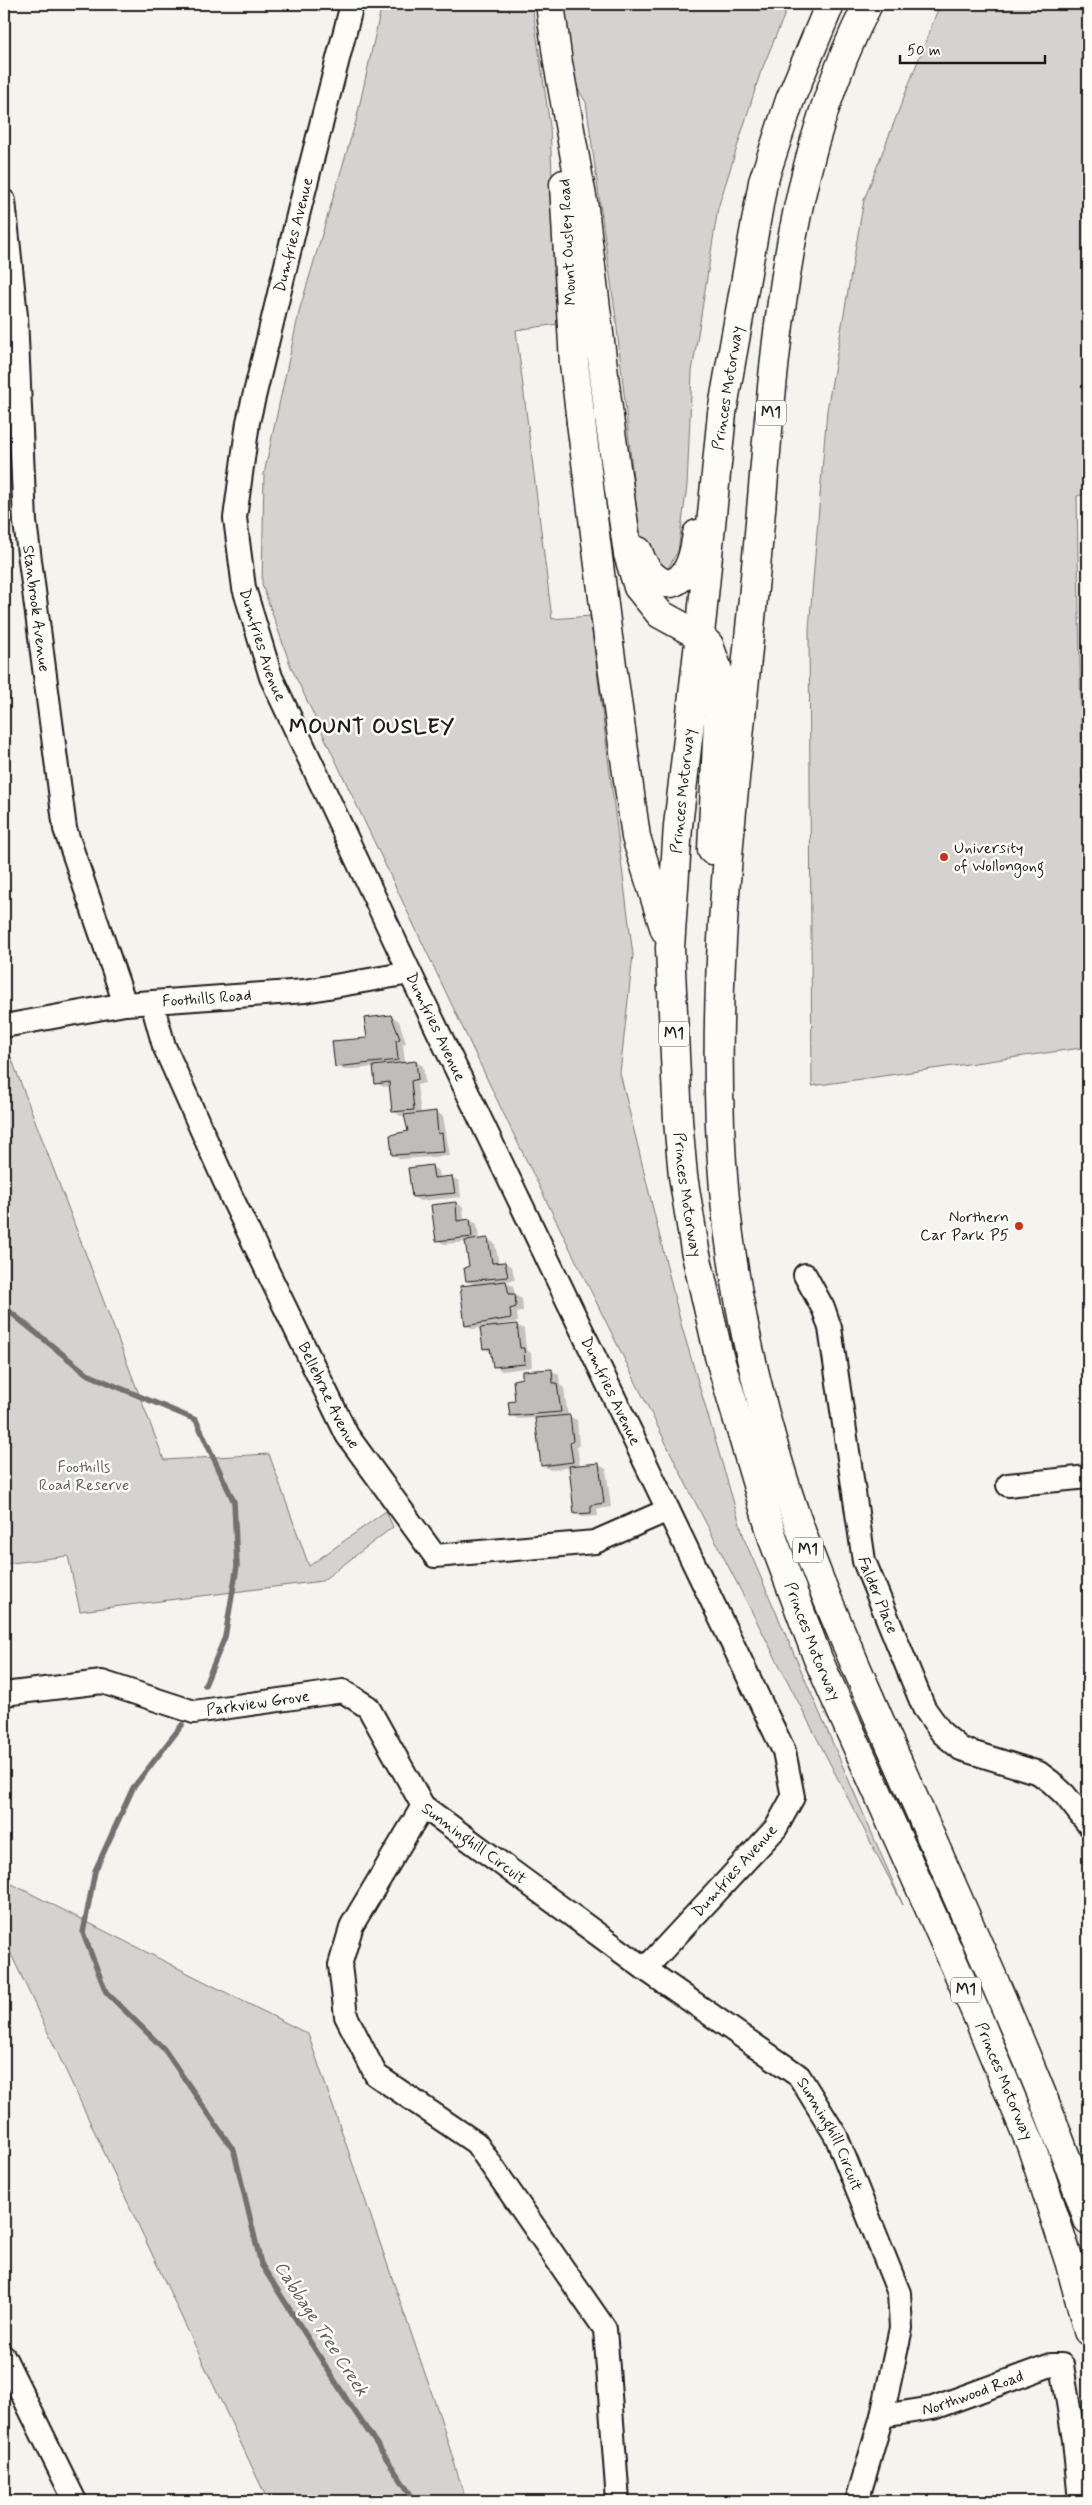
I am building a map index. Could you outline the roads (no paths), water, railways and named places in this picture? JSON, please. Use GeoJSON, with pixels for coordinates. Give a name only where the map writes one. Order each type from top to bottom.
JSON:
{"type":"FeatureCollection","features":[{"type":"Feature","properties":{"kind":"main road","name":"Mount Ousley Road"},"geometry":{"type":"LineString","coordinates":[[550,4],[558,63],[584,208],[609,417]]}},
{"type":"Feature","properties":{"kind":"main road","name":"Princes Motorway"},"geometry":{"type":"LineString","coordinates":[[830,4],[790,100],[764,182],[722,413],[700,636],[678,826],[670,948],[682,1176],[695,1250],[719,1356],[774,1542],[818,1659],[976,2012],[1031,2145],[1070,2264],[1088,2332]]}},
{"type":"Feature","properties":{"kind":"main road","name":"Princes Motorway"},"geometry":{"type":"LineString","coordinates":[[868,4],[830,93],[796,211],[787,260],[776,358],[725,904],[721,972],[720,1111],[724,1190],[737,1287],[755,1375],[778,1463],[816,1574],[1027,2057],[1065,2149],[1088,2220]]}},
{"type":"Feature","properties":{"kind":"main road","name":"Mount Ousley Road"},"geometry":{"type":"LineString","coordinates":[[558,63],[574,363],[608,637],[636,837],[670,948]]}},
{"type":"Feature","properties":{"kind":"main road"},"geometry":{"type":"LineString","coordinates":[[609,417],[622,463],[633,532],[640,560],[652,577],[658,581],[672,582],[684,574],[695,549],[723,340],[728,278],[735,242],[752,188],[790,100]]}},
{"type":"Feature","properties":{"kind":"main road"},"geometry":{"type":"LineString","coordinates":[[609,417],[628,554],[638,587],[660,614],[700,636],[709,646],[716,661],[720,694],[706,952],[709,1134],[714,1178],[737,1287]]}},
{"type":"Feature","properties":{"kind":"street","name":"Dumfries Avenue"},"geometry":{"type":"LineString","coordinates":[[352,4],[248,422],[235,518],[244,588],[271,677],[410,973],[784,1751],[793,1797],[776,1828],[645,1969]]}},
{"type":"Feature","properties":{"kind":"street","name":"Stanbrook Avenue"},"geometry":{"type":"LineString","coordinates":[[4,201],[16,316],[25,522],[65,829],[125,1004]]}},
{"type":"Feature","properties":{"kind":"street","name":"Foothills Road"},"geometry":{"type":"LineString","coordinates":[[4,1026],[125,1004],[305,991],[410,973]]}},
{"type":"Feature","properties":{"kind":"street","name":"Bellebrae Avenue"},"geometry":{"type":"LineString","coordinates":[[152,1003],[164,1046],[232,1198],[347,1435],[436,1556],[595,1542],[668,1510]]}},
{"type":"Feature","properties":{"kind":"street","name":"Falder Place"},"geometry":{"type":"LineString","coordinates":[[805,1275],[824,1310],[830,1328],[864,1561],[924,1708],[942,1733],[961,1749],[1039,1773],[1066,1795],[1088,1824]]}},
{"type":"Feature","properties":{"kind":"street"},"geometry":{"type":"LineString","coordinates":[[1008,1485],[1088,1477]]}},
{"type":"Feature","properties":{"kind":"street","name":"Parkview Grove"},"geometry":{"type":"LineString","coordinates":[[4,1694],[102,1682],[194,1712],[343,1690],[368,1707],[423,1806]]}},
{"type":"Feature","properties":{"kind":"street","name":"Sunninghill Circuit"},"geometry":{"type":"LineString","coordinates":[[618,2501],[605,2329],[476,2143],[376,2075],[346,2016],[340,1965],[352,1924],[423,1806],[645,1969],[799,2076],[836,2136],[899,2294],[901,2328],[882,2416],[857,2501]]}},
{"type":"Feature","properties":{"kind":"street"},"geometry":{"type":"LineString","coordinates":[[4,2357],[75,2501]]}},
{"type":"Feature","properties":{"kind":"street","name":"Northwood Road"},"geometry":{"type":"LineString","coordinates":[[882,2416],[933,2408],[1051,2365],[1062,2365],[1074,2440],[1080,2501]]}},
{"type":"Feature","properties":{"kind":"waterway","name":"Cabbage Tree Creek"},"geometry":{"type":"LineString","coordinates":[[4,1307],[87,1374],[196,1420],[234,1502],[237,1566],[225,1637],[205,1685]]}},
{"type":"Feature","properties":{"kind":"waterway","name":"Cabbage Tree Creek"},"geometry":{"type":"LineString","coordinates":[[182,1725],[133,1788],[95,1871],[83,1933],[106,1992],[164,2049],[234,2151],[261,2264],[347,2400],[415,2501]]}},
{"type":"Feature","properties":{"kind":"place","name":"University of Wollongong"},"geometry":{"type":"Point","coordinates":[944,857]}},
{"type":"Feature","properties":{"kind":"place","name":"Northern Car Park P5"},"geometry":{"type":"Point","coordinates":[1019,1226]}},
{"type":"Feature","properties":{"kind":"district","name":"MOUNT OUSLEY"},"geometry":{"type":"Point","coordinates":[372,727]}},
{"type":"Feature","properties":{"kind":"park label","name":"Foothills Road Reserve"},"geometry":{"type":"Point","coordinates":[84,1476]}}]}
